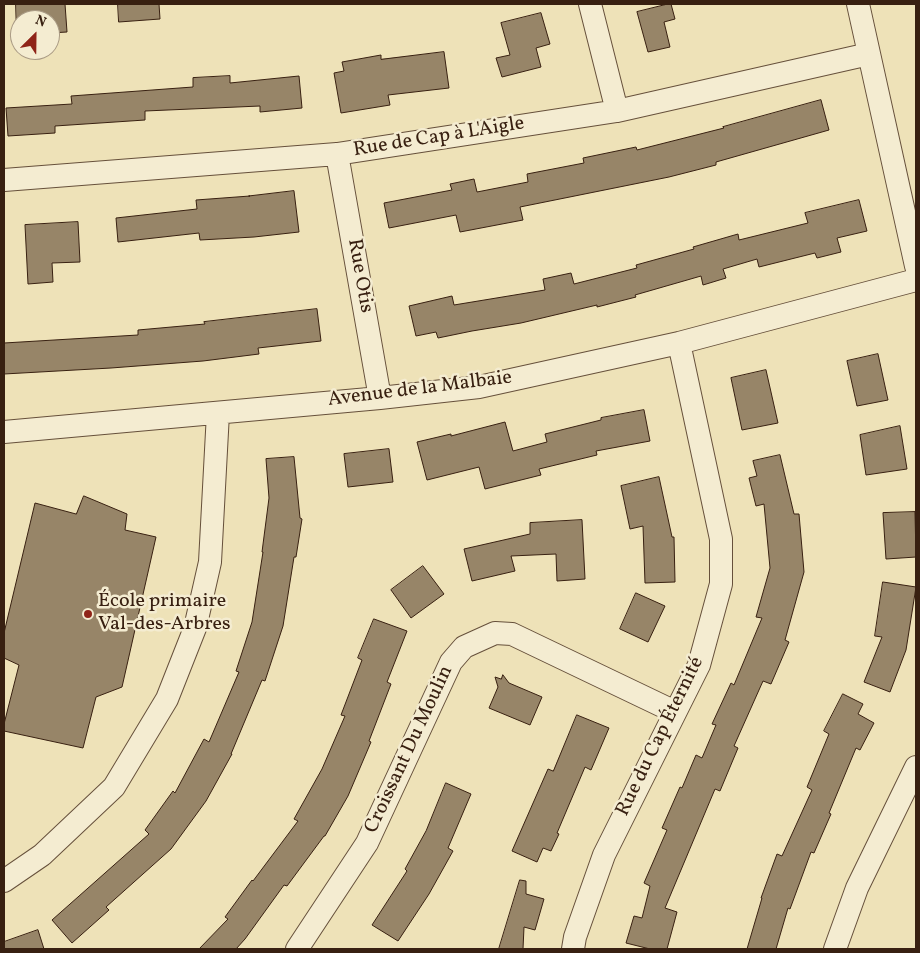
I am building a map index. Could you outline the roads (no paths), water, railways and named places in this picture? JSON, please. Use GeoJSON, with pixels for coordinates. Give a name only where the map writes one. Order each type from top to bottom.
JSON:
{"type":"FeatureCollection","features":[{"type":"Feature","properties":{"kind":"street"},"geometry":{"type":"LineString","coordinates":[[590,4],[617,111]]}},
{"type":"Feature","properties":{"kind":"street"},"geometry":{"type":"LineString","coordinates":[[858,4],[916,266]]}},
{"type":"Feature","properties":{"kind":"street","name":"Rue de Cap à L'Aigle"},"geometry":{"type":"LineString","coordinates":[[4,180],[338,154],[617,111],[869,54]]}},
{"type":"Feature","properties":{"kind":"street","name":"Rue Otis"},"geometry":{"type":"LineString","coordinates":[[338,154],[380,398]]}},
{"type":"Feature","properties":{"kind":"street","name":"Avenue de la Malbaie"},"geometry":{"type":"LineString","coordinates":[[4,432],[380,398],[479,387],[679,343],[916,280]]}},
{"type":"Feature","properties":{"kind":"street","name":"Rue du Cap Éternité"},"geometry":{"type":"LineString","coordinates":[[573,949],[575,936],[604,855],[699,665],[721,584],[720,539],[679,343]]}},
{"type":"Feature","properties":{"kind":"street"},"geometry":{"type":"LineString","coordinates":[[4,881],[42,855],[114,787],[167,699],[195,628],[210,562],[218,413]]}},
{"type":"Feature","properties":{"kind":"street","name":"Croissant Du Moulin"},"geometry":{"type":"LineString","coordinates":[[297,949],[367,843],[450,662],[464,647],[495,633],[512,634],[675,712]]}},
{"type":"Feature","properties":{"kind":"street"},"geometry":{"type":"LineString","coordinates":[[835,949],[857,888],[916,767]]}},
{"type":"Feature","properties":{"kind":"place","name":"École primaire Val-des-Arbres"},"geometry":{"type":"Point","coordinates":[88,614]}}]}
